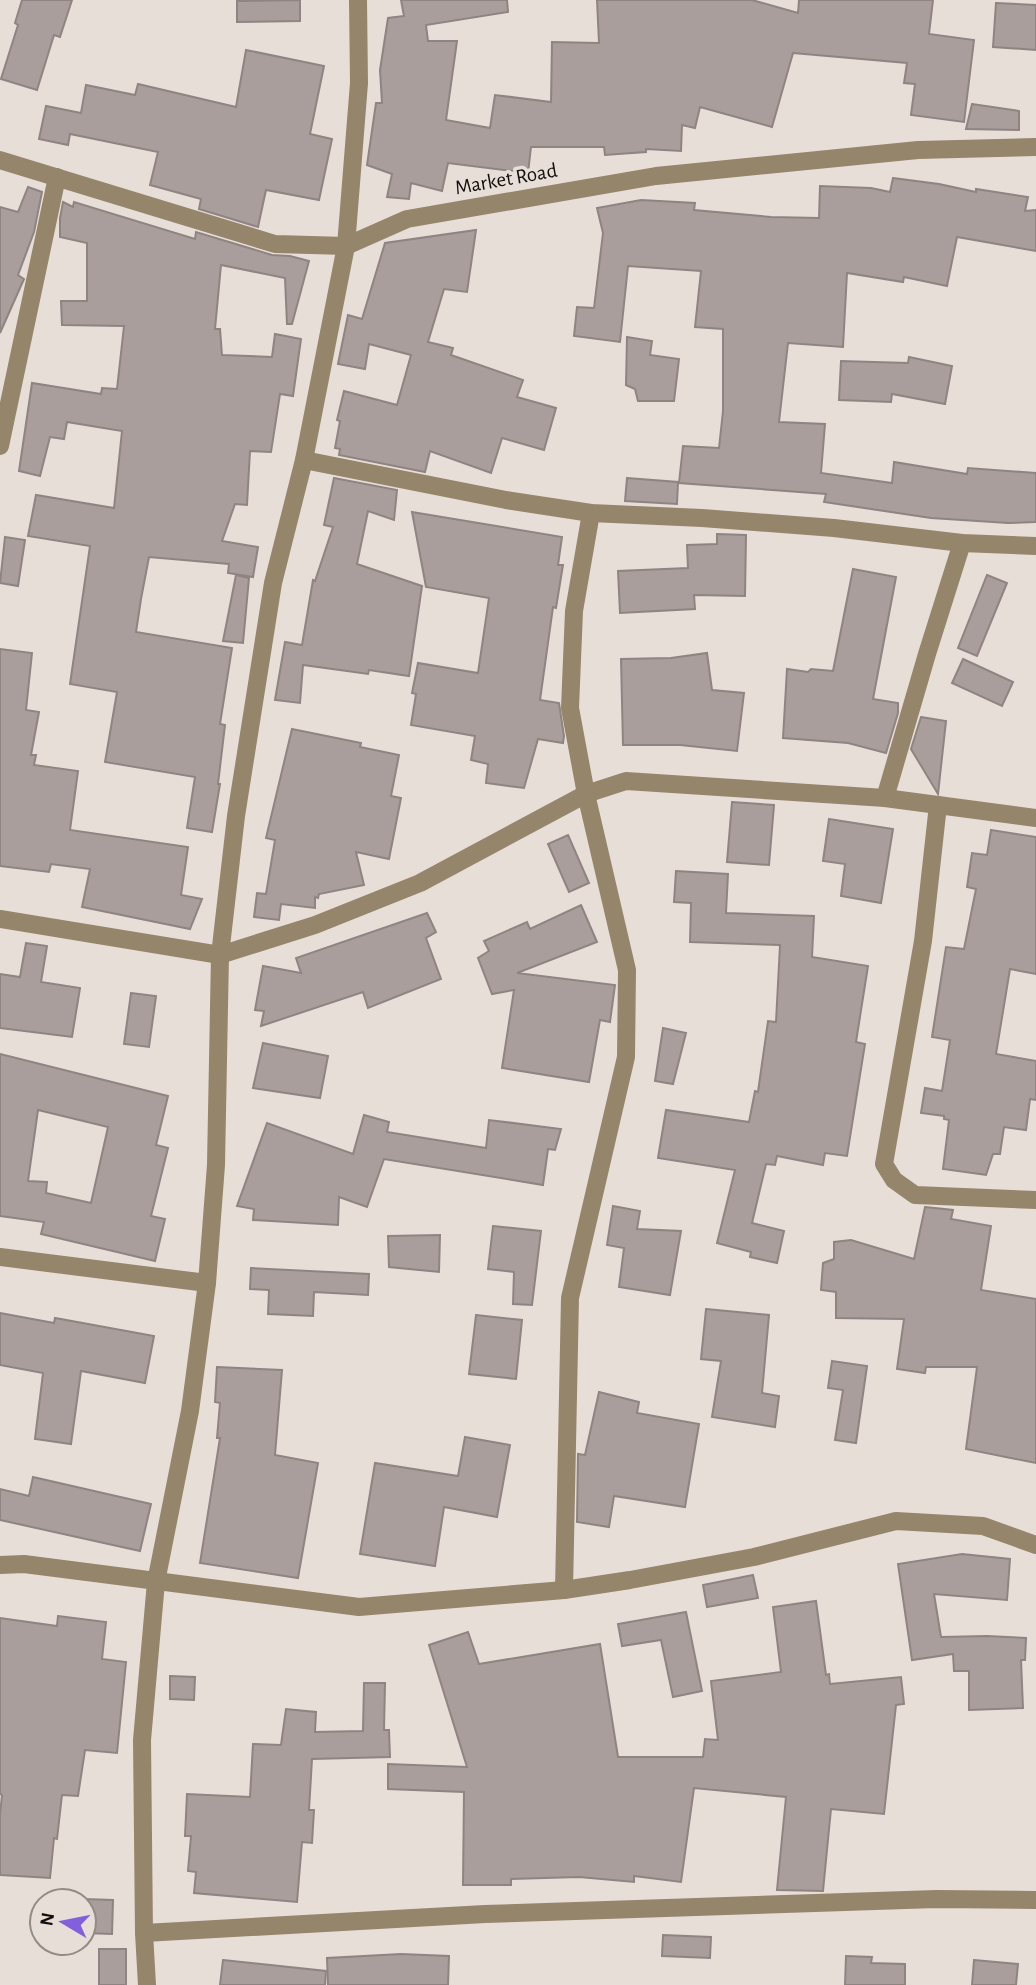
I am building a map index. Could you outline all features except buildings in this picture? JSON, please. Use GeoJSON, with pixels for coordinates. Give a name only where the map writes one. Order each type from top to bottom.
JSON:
{"type":"FeatureCollection","features":[{"type":"Feature","properties":{"kind":"street"},"geometry":{"type":"LineString","coordinates":[[147,1985],[142,1740],[156,1582],[190,1411],[207,1283],[216,1166],[220,955],[236,816],[273,583],[304,460],[346,246],[359,83],[358,0]]}},
{"type":"Feature","properties":{"kind":"street","name":"Market Road"},"geometry":{"type":"LineString","coordinates":[[0,160],[275,244],[346,246],[407,219],[656,176],[918,150],[1036,147]]}},
{"type":"Feature","properties":{"kind":"street"},"geometry":{"type":"LineString","coordinates":[[0,446],[57,177]]}},
{"type":"Feature","properties":{"kind":"street"},"geometry":{"type":"LineString","coordinates":[[304,460],[506,500],[591,513],[768,523],[962,543],[1036,546]]}},
{"type":"Feature","properties":{"kind":"street"},"geometry":{"type":"LineString","coordinates":[[564,1590],[570,1298],[626,1057],[627,970],[586,794],[570,708],[575,611],[591,513]]}},
{"type":"Feature","properties":{"kind":"street"},"geometry":{"type":"LineString","coordinates":[[885,798],[962,543]]}},
{"type":"Feature","properties":{"kind":"street"},"geometry":{"type":"LineString","coordinates":[[0,919],[220,955],[315,925],[420,883],[586,794],[626,781],[885,798],[1036,818]]}},
{"type":"Feature","properties":{"kind":"street"},"geometry":{"type":"LineString","coordinates":[[938,804],[923,941],[884,1164],[894,1180],[915,1195],[1036,1200]]}},
{"type":"Feature","properties":{"kind":"street"},"geometry":{"type":"LineString","coordinates":[[0,1257],[207,1283]]}},
{"type":"Feature","properties":{"kind":"street"},"geometry":{"type":"LineString","coordinates":[[0,1565],[24,1564],[359,1607],[564,1590],[754,1557],[896,1521],[983,1526],[1036,1545]]}},
{"type":"Feature","properties":{"kind":"street"},"geometry":{"type":"LineString","coordinates":[[144,1933],[485,1914],[936,1899],[1036,1900]]}}]}
